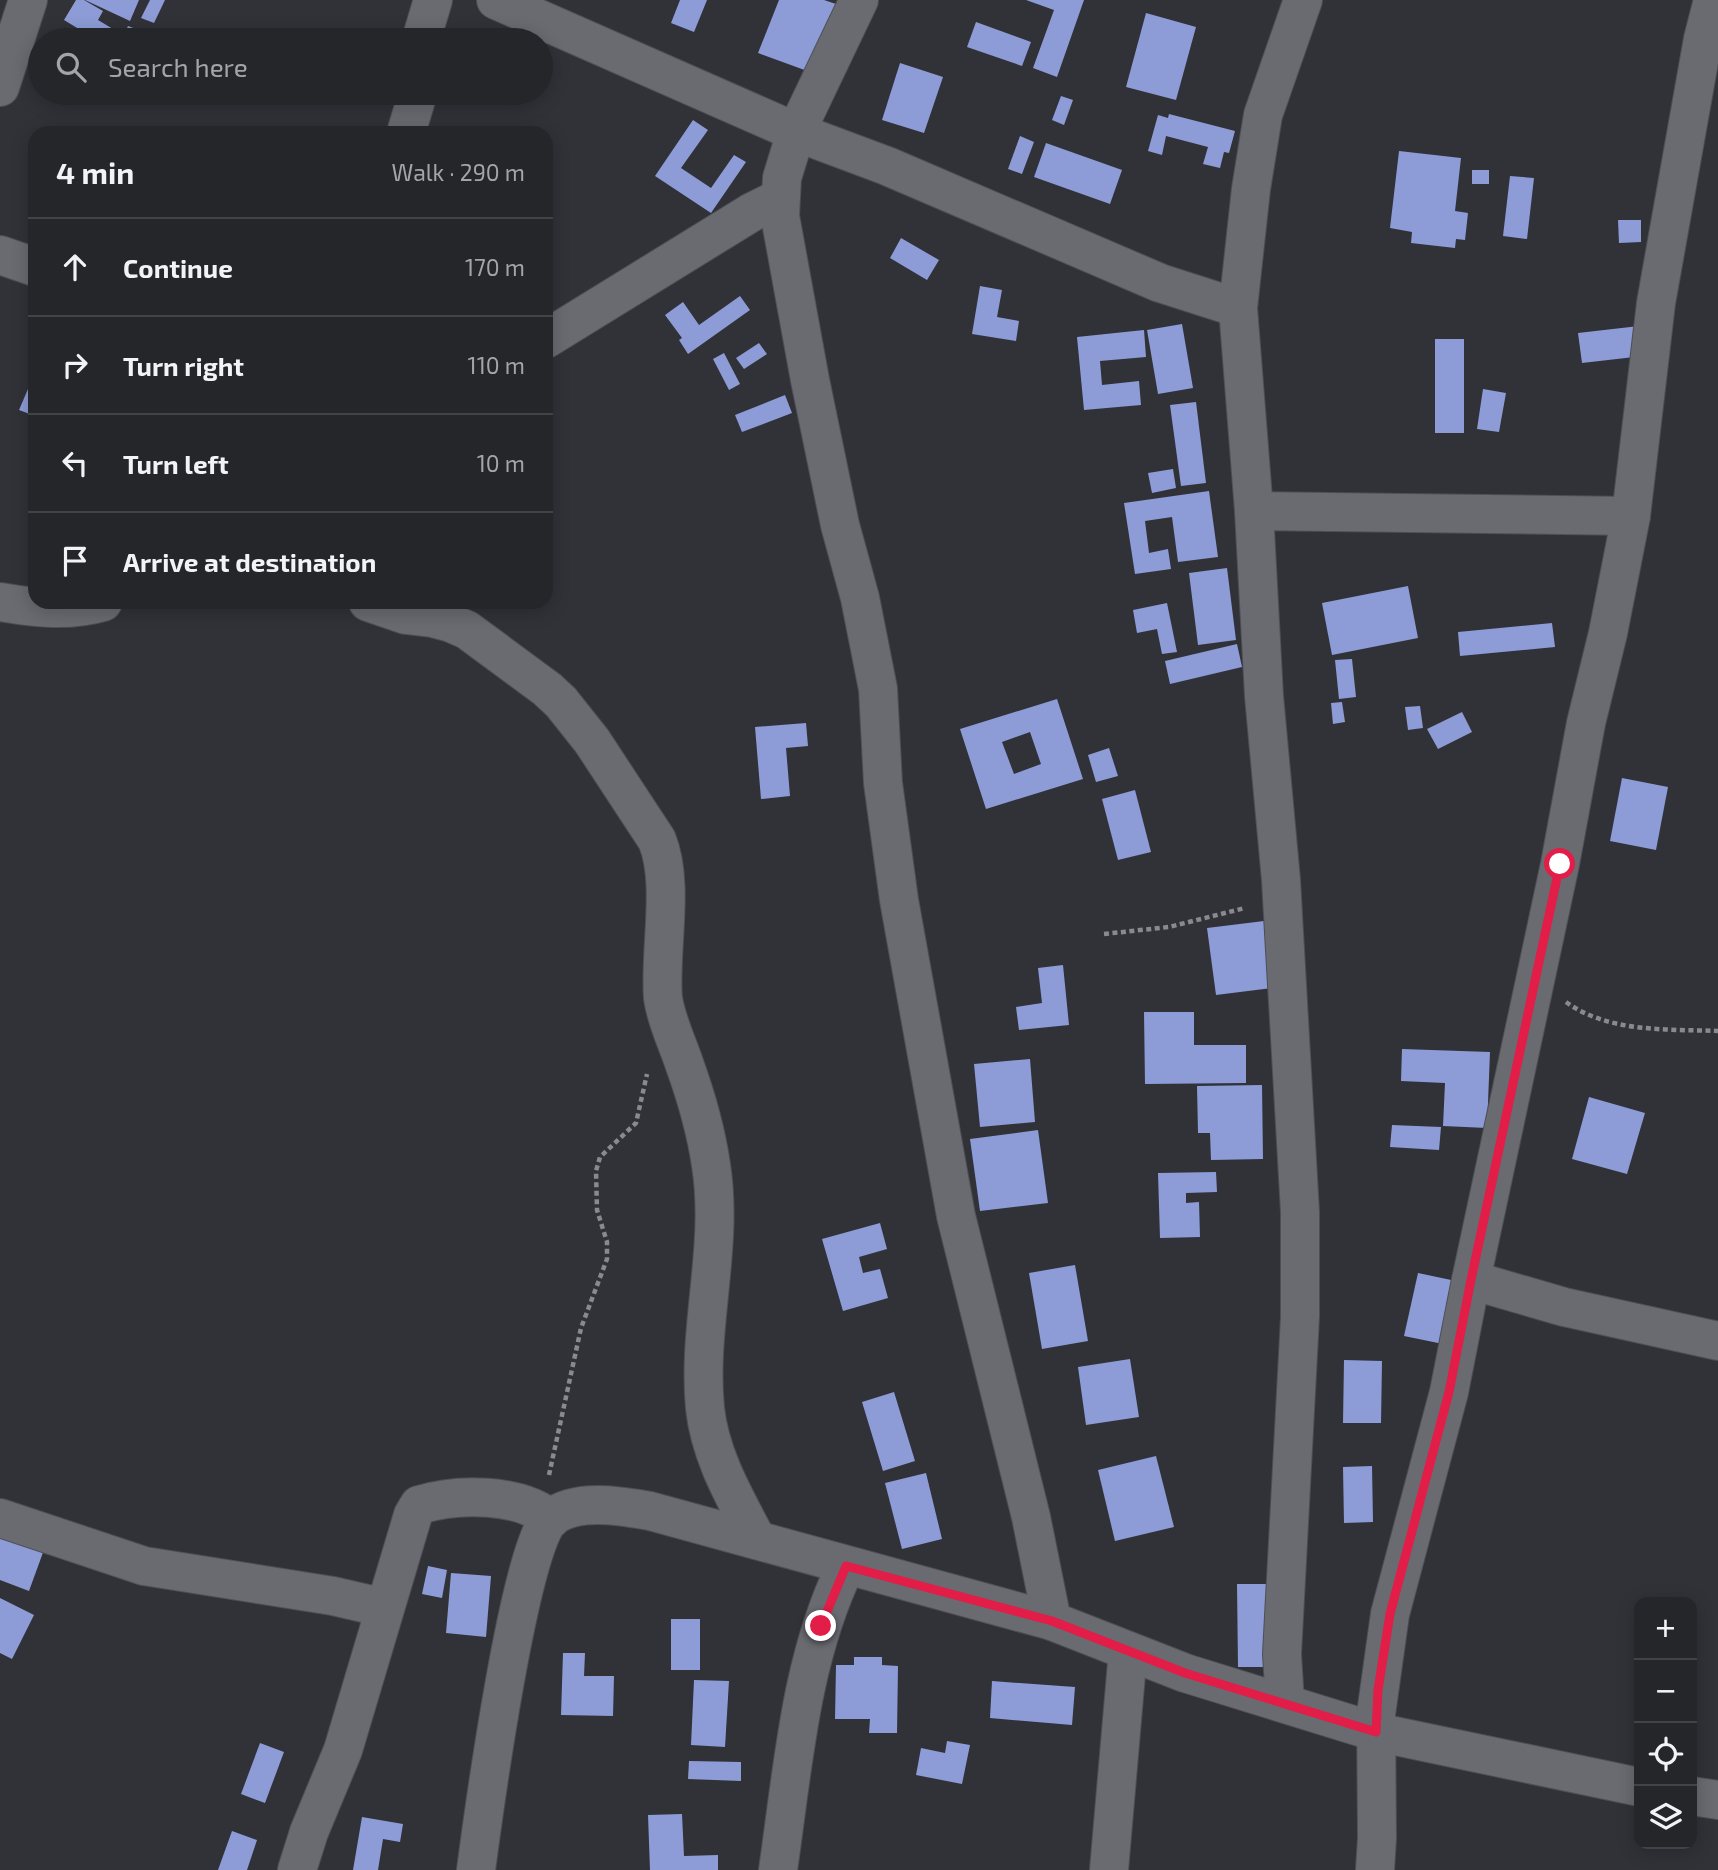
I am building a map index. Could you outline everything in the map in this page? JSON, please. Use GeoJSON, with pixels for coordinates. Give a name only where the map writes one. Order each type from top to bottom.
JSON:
{"type":"FeatureCollection","features":[{"type":"Feature","properties":{"kind":"street"},"geometry":{"type":"LineString","coordinates":[[0,87],[28,0]]}},
{"type":"Feature","properties":{"kind":"street"},"geometry":{"type":"LineString","coordinates":[[425,28],[433,0]]}},
{"type":"Feature","properties":{"kind":"street"},"geometry":{"type":"LineString","coordinates":[[496,0],[796,132],[887,166],[1160,283],[1238,308]]}},
{"type":"Feature","properties":{"kind":"street"},"geometry":{"type":"LineString","coordinates":[[859,0],[796,132],[782,178],[780,216],[840,525],[860,598],[878,689],[883,783],[897,887],[956,1216],[1031,1517],[1052,1621]]}},
{"type":"Feature","properties":{"kind":"street"},"geometry":{"type":"LineString","coordinates":[[1286,1703],[1282,1654],[1300,1317],[1300,1212],[1282,894],[1265,696],[1238,308],[1251,188],[1264,115],[1303,0]]}},
{"type":"Feature","properties":{"kind":"street"},"geometry":{"type":"LineString","coordinates":[[1375,1870],[1378,1690],[1390,1614],[1449,1392],[1560,864],[1586,723],[1608,634],[1631,516],[1656,303],[1701,52],[1713,0]]}},
{"type":"Feature","properties":{"kind":"street"},"geometry":{"type":"LineString","coordinates":[[407,126],[414,105]]}},
{"type":"Feature","properties":{"kind":"street"},"geometry":{"type":"LineString","coordinates":[[553,335],[752,212],[780,198]]}},
{"type":"Feature","properties":{"kind":"street"},"geometry":{"type":"LineString","coordinates":[[0,255],[28,265]]}},
{"type":"Feature","properties":{"kind":"street"},"geometry":{"type":"LineString","coordinates":[[1254,511],[1631,516]]}},
{"type":"Feature","properties":{"kind":"street"},"geometry":{"type":"LineString","coordinates":[[0,602],[28,607]]}},
{"type":"Feature","properties":{"kind":"street"},"geometry":{"type":"LineString","coordinates":[[388,609],[451,623],[467,630],[547,689],[592,741],[661,849],[664,876],[663,998],[695,1093],[711,1163],[716,1206],[704,1380],[705,1409],[722,1473],[757,1540]]}},
{"type":"Feature","properties":{"kind":"street"},"geometry":{"type":"LineString","coordinates":[[1471,1280],[1564,1307],[1718,1341]]}},
{"type":"Feature","properties":{"kind":"street"},"geometry":{"type":"LineString","coordinates":[[297,1870],[309,1832],[344,1751],[413,1515],[419,1505],[452,1499],[519,1502],[545,1514],[592,1506],[661,1514],[1052,1621],[1185,1673],[1376,1732],[1634,1786]]}},
{"type":"Feature","properties":{"kind":"street"},"geometry":{"type":"LineString","coordinates":[[476,1870],[516,1625],[545,1514]]}},
{"type":"Feature","properties":{"kind":"street"},"geometry":{"type":"LineString","coordinates":[[0,1518],[144,1566],[385,1608]]}},
{"type":"Feature","properties":{"kind":"street"},"geometry":{"type":"LineString","coordinates":[[778,1870],[811,1661],[825,1615],[846,1566]]}},
{"type":"Feature","properties":{"kind":"street"},"geometry":{"type":"LineString","coordinates":[[1109,1870],[1128,1651]]}},
{"type":"Feature","properties":{"kind":"street"},"geometry":{"type":"LineString","coordinates":[[1697,1797],[1718,1800]]}},
{"type":"Feature","properties":{"kind":"path"},"geometry":{"type":"LineString","coordinates":[[1104,934],[1169,927],[1239,910],[1282,894]]}},
{"type":"Feature","properties":{"kind":"path"},"geometry":{"type":"LineString","coordinates":[[1535,978],[1572,1006],[1597,1019],[1625,1025],[1718,1031]]}},
{"type":"Feature","properties":{"kind":"path"},"geometry":{"type":"LineString","coordinates":[[545,1514],[548,1476],[582,1328],[607,1259],[607,1242],[597,1210],[596,1171],[600,1157],[636,1123],[649,1067]]}},
{"type":"Feature","properties":{"kind":"building"},"geometry":{"type":"Polygon","coordinates":[[[76,0],[84,0],[103,11],[98,20],[111,28],[77,28],[64,20],[76,0]]]}},
{"type":"Feature","properties":{"kind":"building"},"geometry":{"type":"Polygon","coordinates":[[[85,0],[139,0],[130,21],[85,0]]]}},
{"type":"Feature","properties":{"kind":"building"},"geometry":{"type":"Polygon","coordinates":[[[150,0],[165,0],[154,23],[141,18],[150,0]]]}},
{"type":"Feature","properties":{"kind":"building"},"geometry":{"type":"Polygon","coordinates":[[[680,0],[707,0],[694,32],[671,23],[680,0]]]}},
{"type":"Feature","properties":{"kind":"building"},"geometry":{"type":"Polygon","coordinates":[[[779,0],[824,0],[836,4],[810,72],[758,53],[779,0]]]}},
{"type":"Feature","properties":{"kind":"building"},"geometry":{"type":"Polygon","coordinates":[[[1026,0],[1084,0],[1057,77],[1033,68],[1054,10],[1026,0]]]}},
{"type":"Feature","properties":{"kind":"building"},"geometry":{"type":"Polygon","coordinates":[[[1146,13],[1196,27],[1176,100],[1126,87],[1146,13]]]}},
{"type":"Feature","properties":{"kind":"building"},"geometry":{"type":"Polygon","coordinates":[[[976,22],[1031,42],[1022,66],[967,47],[976,22]]]}},
{"type":"Feature","properties":{"kind":"building"},"geometry":{"type":"Polygon","coordinates":[[[900,63],[943,77],[924,133],[882,120],[900,63]]]}},
{"type":"Feature","properties":{"kind":"building"},"geometry":{"type":"Polygon","coordinates":[[[1061,96],[1073,100],[1064,125],[1052,120],[1061,96]]]}},
{"type":"Feature","properties":{"kind":"building"},"geometry":{"type":"Polygon","coordinates":[[[1169,114],[1235,131],[1229,153],[1224,152],[1220,168],[1203,164],[1208,147],[1166,136],[1162,155],[1148,151],[1158,115],[1168,118],[1169,114]]]}},
{"type":"Feature","properties":{"kind":"building"},"geometry":{"type":"Polygon","coordinates":[[[693,120],[708,130],[681,168],[711,188],[734,155],[746,162],[711,213],[655,176],[693,120]]]}},
{"type":"Feature","properties":{"kind":"building"},"geometry":{"type":"Polygon","coordinates":[[[1020,136],[1034,142],[1022,174],[1008,169],[1020,136]]]}},
{"type":"Feature","properties":{"kind":"building"},"geometry":{"type":"Polygon","coordinates":[[[1046,143],[1122,170],[1110,204],[1034,177],[1046,143]]]}},
{"type":"Feature","properties":{"kind":"building"},"geometry":{"type":"Polygon","coordinates":[[[1399,151],[1461,158],[1455,211],[1468,213],[1465,240],[1456,239],[1455,248],[1411,243],[1412,232],[1390,228],[1399,151]]]}},
{"type":"Feature","properties":{"kind":"building"},"geometry":{"type":"Polygon","coordinates":[[[1472,170],[1489,170],[1489,184],[1472,184],[1472,170]]]}},
{"type":"Feature","properties":{"kind":"building"},"geometry":{"type":"Polygon","coordinates":[[[1510,176],[1534,178],[1527,239],[1503,236],[1510,176]]]}},
{"type":"Feature","properties":{"kind":"building"},"geometry":{"type":"Polygon","coordinates":[[[1618,220],[1641,220],[1641,242],[1619,243],[1618,220]]]}},
{"type":"Feature","properties":{"kind":"building"},"geometry":{"type":"Polygon","coordinates":[[[901,238],[939,260],[927,280],[890,258],[901,238]]]}},
{"type":"Feature","properties":{"kind":"building"},"geometry":{"type":"Polygon","coordinates":[[[980,286],[1002,290],[997,317],[1019,321],[1016,341],[972,334],[980,286]]]}},
{"type":"Feature","properties":{"kind":"building"},"geometry":{"type":"Polygon","coordinates":[[[740,296],[750,310],[688,354],[679,340],[682,338],[665,315],[683,302],[699,325],[740,296]]]}},
{"type":"Feature","properties":{"kind":"building"},"geometry":{"type":"Polygon","coordinates":[[[1182,324],[1193,388],[1158,394],[1147,330],[1182,324]]]}},
{"type":"Feature","properties":{"kind":"building"},"geometry":{"type":"Polygon","coordinates":[[[1639,326],[1643,356],[1582,363],[1578,333],[1639,326]]]}},
{"type":"Feature","properties":{"kind":"building"},"geometry":{"type":"Polygon","coordinates":[[[1144,330],[1146,357],[1100,361],[1102,385],[1139,381],[1141,405],[1084,410],[1077,337],[1144,330]]]}},
{"type":"Feature","properties":{"kind":"building"},"geometry":{"type":"Polygon","coordinates":[[[1435,339],[1464,339],[1464,433],[1435,433],[1435,339]]]}},
{"type":"Feature","properties":{"kind":"building"},"geometry":{"type":"Polygon","coordinates":[[[759,343],[767,354],[744,369],[736,358],[759,343]]]}},
{"type":"Feature","properties":{"kind":"building"},"geometry":{"type":"Polygon","coordinates":[[[724,353],[740,384],[729,390],[713,359],[724,353]]]}},
{"type":"Feature","properties":{"kind":"building"},"geometry":{"type":"Polygon","coordinates":[[[28,389],[28,413],[19,410],[28,389]]]}},
{"type":"Feature","properties":{"kind":"building"},"geometry":{"type":"Polygon","coordinates":[[[1483,389],[1506,393],[1499,432],[1477,429],[1483,389]]]}},
{"type":"Feature","properties":{"kind":"building"},"geometry":{"type":"Polygon","coordinates":[[[785,395],[792,413],[742,432],[735,415],[785,395]]]}},
{"type":"Feature","properties":{"kind":"building"},"geometry":{"type":"Polygon","coordinates":[[[1196,402],[1206,483],[1181,486],[1170,405],[1196,402]]]}},
{"type":"Feature","properties":{"kind":"building"},"geometry":{"type":"Polygon","coordinates":[[[1173,469],[1176,488],[1152,493],[1148,473],[1173,469]]]}},
{"type":"Feature","properties":{"kind":"building"},"geometry":{"type":"Polygon","coordinates":[[[1209,491],[1218,557],[1178,562],[1172,517],[1145,521],[1149,553],[1168,549],[1171,569],[1135,574],[1124,503],[1209,491]]]}},
{"type":"Feature","properties":{"kind":"building"},"geometry":{"type":"Polygon","coordinates":[[[1227,568],[1236,640],[1198,645],[1189,573],[1227,568]]]}},
{"type":"Feature","properties":{"kind":"building"},"geometry":{"type":"Polygon","coordinates":[[[1408,586],[1418,638],[1332,655],[1322,603],[1408,586]]]}},
{"type":"Feature","properties":{"kind":"building"},"geometry":{"type":"Polygon","coordinates":[[[1167,603],[1177,652],[1162,654],[1157,629],[1137,633],[1133,610],[1167,603]]]}},
{"type":"Feature","properties":{"kind":"building"},"geometry":{"type":"Polygon","coordinates":[[[1552,623],[1555,647],[1460,656],[1458,632],[1552,623]]]}},
{"type":"Feature","properties":{"kind":"building"},"geometry":{"type":"Polygon","coordinates":[[[1237,644],[1242,667],[1170,684],[1165,661],[1237,644]]]}},
{"type":"Feature","properties":{"kind":"building"},"geometry":{"type":"Polygon","coordinates":[[[1352,659],[1356,697],[1339,699],[1335,660],[1352,659]]]}},
{"type":"Feature","properties":{"kind":"building"},"geometry":{"type":"Polygon","coordinates":[[[1057,699],[1083,779],[986,809],[960,729],[1057,699]],[[1030,732],[1002,742],[1014,774],[1041,764],[1030,732]]]}},
{"type":"Feature","properties":{"kind":"building"},"geometry":{"type":"Polygon","coordinates":[[[1342,702],[1345,722],[1333,724],[1331,703],[1342,702]]]}},
{"type":"Feature","properties":{"kind":"building"},"geometry":{"type":"Polygon","coordinates":[[[1420,706],[1423,728],[1408,730],[1405,707],[1420,706]]]}},
{"type":"Feature","properties":{"kind":"building"},"geometry":{"type":"Polygon","coordinates":[[[1462,712],[1472,732],[1438,749],[1427,729],[1462,712]]]}},
{"type":"Feature","properties":{"kind":"building"},"geometry":{"type":"Polygon","coordinates":[[[806,723],[808,746],[786,748],[790,796],[761,799],[755,727],[806,723]]]}},
{"type":"Feature","properties":{"kind":"building"},"geometry":{"type":"Polygon","coordinates":[[[1109,748],[1118,776],[1096,782],[1088,755],[1109,748]]]}},
{"type":"Feature","properties":{"kind":"building"},"geometry":{"type":"Polygon","coordinates":[[[1622,778],[1668,787],[1656,850],[1610,841],[1622,778]]]}},
{"type":"Feature","properties":{"kind":"building"},"geometry":{"type":"Polygon","coordinates":[[[1135,790],[1151,852],[1118,860],[1102,799],[1135,790]]]}},
{"type":"Feature","properties":{"kind":"building"},"geometry":{"type":"Polygon","coordinates":[[[1264,921],[1272,988],[1216,995],[1207,928],[1264,921]]]}},
{"type":"Feature","properties":{"kind":"building"},"geometry":{"type":"Polygon","coordinates":[[[1063,965],[1069,1025],[1019,1030],[1016,1007],[1042,1003],[1038,968],[1063,965]]]}},
{"type":"Feature","properties":{"kind":"building"},"geometry":{"type":"Polygon","coordinates":[[[1144,1012],[1194,1012],[1194,1045],[1246,1045],[1246,1083],[1145,1084],[1144,1012]]]}},
{"type":"Feature","properties":{"kind":"building"},"geometry":{"type":"Polygon","coordinates":[[[1402,1049],[1490,1052],[1487,1128],[1443,1126],[1445,1083],[1401,1081],[1402,1049]]]}},
{"type":"Feature","properties":{"kind":"building"},"geometry":{"type":"Polygon","coordinates":[[[1030,1059],[1035,1122],[980,1127],[974,1064],[1030,1059]]]}},
{"type":"Feature","properties":{"kind":"building"},"geometry":{"type":"Polygon","coordinates":[[[1262,1085],[1263,1159],[1211,1160],[1210,1133],[1198,1133],[1197,1086],[1262,1085]]]}},
{"type":"Feature","properties":{"kind":"building"},"geometry":{"type":"Polygon","coordinates":[[[1589,1097],[1645,1113],[1627,1174],[1572,1159],[1589,1097]]]}},
{"type":"Feature","properties":{"kind":"building"},"geometry":{"type":"Polygon","coordinates":[[[1392,1125],[1441,1127],[1439,1150],[1390,1147],[1392,1125]]]}},
{"type":"Feature","properties":{"kind":"building"},"geometry":{"type":"Polygon","coordinates":[[[1038,1130],[1048,1203],[980,1211],[970,1139],[1038,1130]]]}},
{"type":"Feature","properties":{"kind":"building"},"geometry":{"type":"Polygon","coordinates":[[[1216,1172],[1217,1192],[1186,1193],[1186,1203],[1199,1202],[1200,1237],[1160,1238],[1158,1173],[1216,1172]]]}},
{"type":"Feature","properties":{"kind":"building"},"geometry":{"type":"Polygon","coordinates":[[[880,1223],[887,1249],[859,1257],[863,1273],[880,1269],[888,1298],[843,1311],[822,1239],[880,1223]]]}},
{"type":"Feature","properties":{"kind":"building"},"geometry":{"type":"Polygon","coordinates":[[[1075,1265],[1088,1341],[1042,1349],[1029,1273],[1075,1265]]]}},
{"type":"Feature","properties":{"kind":"building"},"geometry":{"type":"Polygon","coordinates":[[[1418,1273],[1456,1281],[1443,1344],[1404,1336],[1418,1273]]]}},
{"type":"Feature","properties":{"kind":"building"},"geometry":{"type":"Polygon","coordinates":[[[1130,1359],[1139,1417],[1086,1425],[1078,1367],[1130,1359]]]}},
{"type":"Feature","properties":{"kind":"building"},"geometry":{"type":"Polygon","coordinates":[[[1344,1360],[1382,1361],[1381,1423],[1343,1423],[1344,1360]]]}},
{"type":"Feature","properties":{"kind":"building"},"geometry":{"type":"Polygon","coordinates":[[[894,1392],[915,1461],[883,1471],[862,1402],[894,1392]]]}},
{"type":"Feature","properties":{"kind":"building"},"geometry":{"type":"Polygon","coordinates":[[[1156,1456],[1174,1527],[1115,1541],[1098,1470],[1156,1456]]]}},
{"type":"Feature","properties":{"kind":"building"},"geometry":{"type":"Polygon","coordinates":[[[1372,1466],[1373,1522],[1344,1523],[1343,1467],[1372,1466]]]}},
{"type":"Feature","properties":{"kind":"building"},"geometry":{"type":"Polygon","coordinates":[[[926,1473],[942,1539],[902,1549],[885,1483],[926,1473]]]}},
{"type":"Feature","properties":{"kind":"building"},"geometry":{"type":"Polygon","coordinates":[[[0,1519],[49,1536],[29,1591],[0,1580],[0,1519]]]}},
{"type":"Feature","properties":{"kind":"building"},"geometry":{"type":"Polygon","coordinates":[[[428,1566],[447,1570],[442,1598],[422,1594],[428,1566]]]}},
{"type":"Feature","properties":{"kind":"building"},"geometry":{"type":"Polygon","coordinates":[[[451,1573],[491,1576],[486,1637],[446,1633],[451,1573]]]}},
{"type":"Feature","properties":{"kind":"building"},"geometry":{"type":"Polygon","coordinates":[[[1237,1584],[1281,1584],[1281,1667],[1238,1667],[1237,1584]]]}},
{"type":"Feature","properties":{"kind":"building"},"geometry":{"type":"Polygon","coordinates":[[[0,1598],[34,1615],[12,1659],[0,1653],[0,1598]]]}},
{"type":"Feature","properties":{"kind":"building"},"geometry":{"type":"Polygon","coordinates":[[[671,1619],[700,1619],[700,1670],[671,1670],[671,1619]]]}},
{"type":"Feature","properties":{"kind":"building"},"geometry":{"type":"Polygon","coordinates":[[[563,1653],[585,1653],[584,1676],[614,1676],[613,1716],[561,1715],[563,1653]]]}},
{"type":"Feature","properties":{"kind":"building"},"geometry":{"type":"Polygon","coordinates":[[[854,1657],[882,1657],[882,1665],[898,1666],[897,1733],[869,1733],[870,1719],[835,1719],[836,1665],[854,1665],[854,1657]]]}},
{"type":"Feature","properties":{"kind":"building"},"geometry":{"type":"Polygon","coordinates":[[[694,1680],[729,1681],[725,1747],[691,1745],[694,1680]]]}},
{"type":"Feature","properties":{"kind":"building"},"geometry":{"type":"Polygon","coordinates":[[[992,1681],[1075,1687],[1072,1725],[990,1718],[992,1681]]]}},
{"type":"Feature","properties":{"kind":"building"},"geometry":{"type":"Polygon","coordinates":[[[947,1741],[970,1745],[962,1784],[916,1775],[921,1748],[945,1753],[947,1741]]]}},
{"type":"Feature","properties":{"kind":"building"},"geometry":{"type":"Polygon","coordinates":[[[260,1743],[284,1752],[265,1803],[241,1794],[260,1743]]]}},
{"type":"Feature","properties":{"kind":"building"},"geometry":{"type":"Polygon","coordinates":[[[689,1761],[741,1762],[741,1781],[688,1779],[689,1761]]]}},
{"type":"Feature","properties":{"kind":"building"},"geometry":{"type":"Polygon","coordinates":[[[682,1814],[684,1856],[718,1855],[718,1870],[650,1870],[648,1815],[682,1814]]]}},
{"type":"Feature","properties":{"kind":"building"},"geometry":{"type":"Polygon","coordinates":[[[362,1817],[403,1824],[400,1842],[383,1839],[378,1870],[353,1870],[362,1817]]]}},
{"type":"Feature","properties":{"kind":"building"},"geometry":{"type":"Polygon","coordinates":[[[232,1831],[257,1840],[247,1870],[218,1870],[232,1831]]]}},
{"type":"Feature","properties":{"kind":"route"},"geometry":{"type":"LineString","coordinates":[[821,1626],[846,1566],[1052,1621],[1185,1673],[1376,1732],[1378,1690],[1390,1614],[1449,1392],[1560,864]]}}]}
